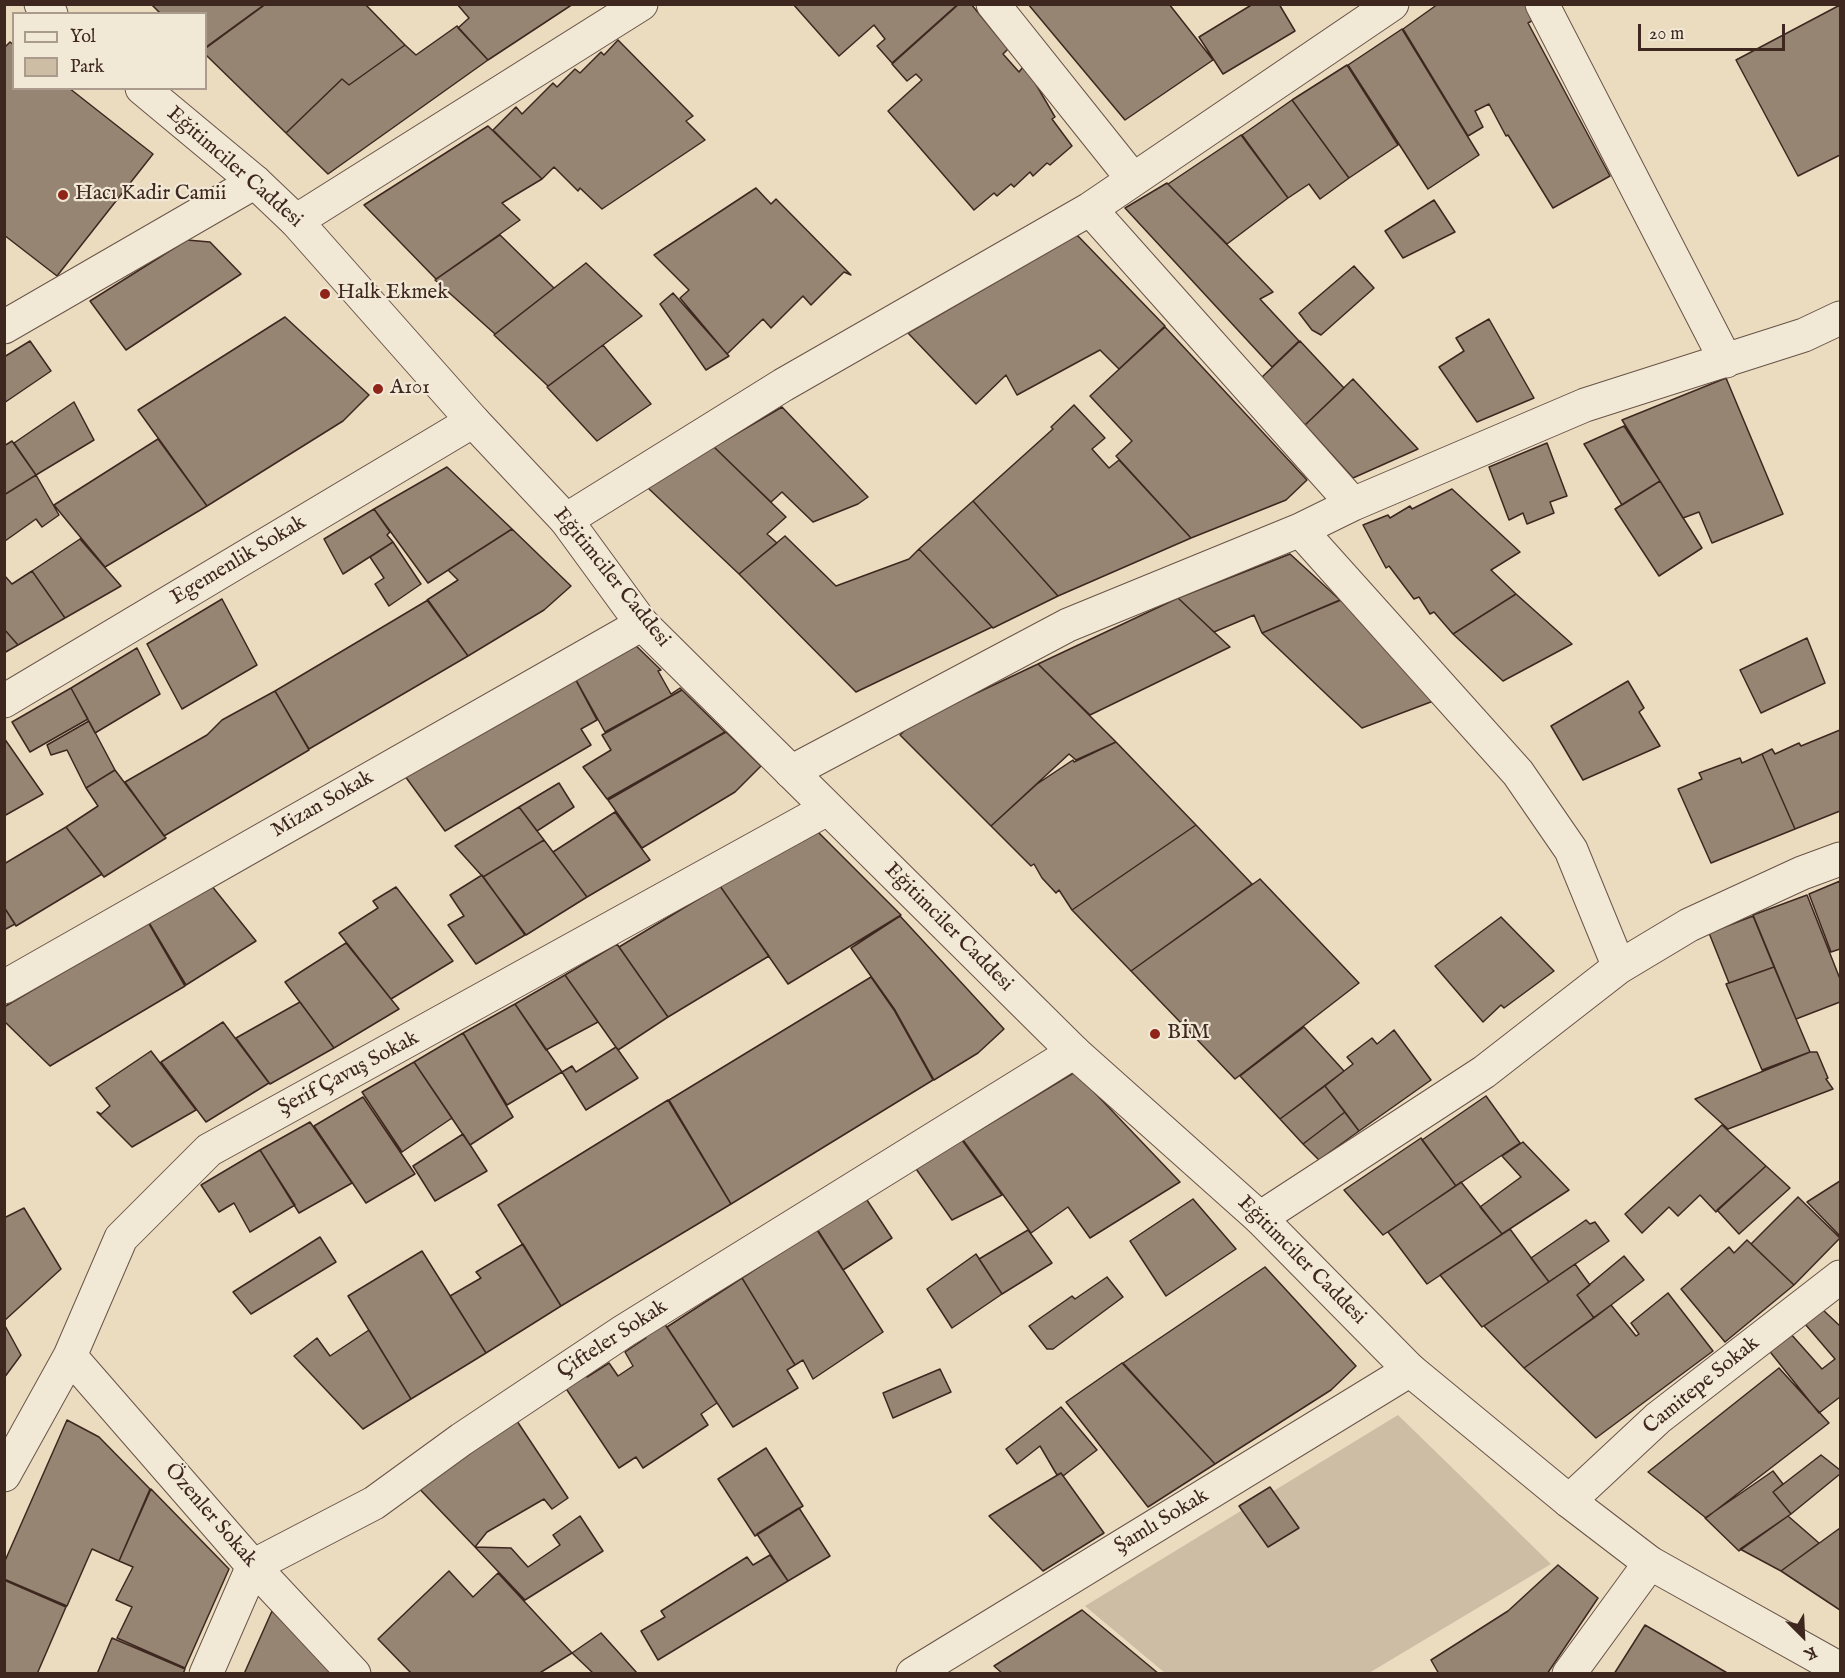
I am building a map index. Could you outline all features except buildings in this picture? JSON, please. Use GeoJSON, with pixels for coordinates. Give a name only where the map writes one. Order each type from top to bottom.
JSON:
{"type":"FeatureCollection","features":[{"type":"Feature","properties":{"kind":"street"},"geometry":{"type":"LineString","coordinates":[[296,220],[641,4]]}},
{"type":"Feature","properties":{"kind":"street"},"geometry":{"type":"LineString","coordinates":[[993,4],[1132,178]]}},
{"type":"Feature","properties":{"kind":"street"},"geometry":{"type":"LineString","coordinates":[[566,519],[783,386],[1090,208],[1392,4]]}},
{"type":"Feature","properties":{"kind":"street"},"geometry":{"type":"LineString","coordinates":[[1542,4],[1726,361]]}},
{"type":"Feature","properties":{"kind":"street","name":"Eğitimciler Caddesi"},"geometry":{"type":"LineString","coordinates":[[144,90],[255,182],[296,220],[473,421],[566,519],[642,624],[1074,1052],[1260,1218],[1410,1370],[1569,1501],[1650,1563],[1833,1669]]}},
{"type":"Feature","properties":{"kind":"street"},"geometry":{"type":"LineString","coordinates":[[4,327],[255,182]]}},
{"type":"Feature","properties":{"kind":"street"},"geometry":{"type":"LineString","coordinates":[[1090,208],[1353,504]]}},
{"type":"Feature","properties":{"kind":"street"},"geometry":{"type":"LineString","coordinates":[[792,772],[1068,625],[1300,530],[1353,504],[1585,405],[1804,335],[1840,318]]}},
{"type":"Feature","properties":{"kind":"street","name":"Egemenlik Sokak"},"geometry":{"type":"LineString","coordinates":[[4,700],[473,421]]}},
{"type":"Feature","properties":{"kind":"street"},"geometry":{"type":"LineString","coordinates":[[1300,530],[1518,773],[1571,850],[1619,967]]}},
{"type":"Feature","properties":{"kind":"street","name":"Mizan Sokak"},"geometry":{"type":"LineString","coordinates":[[4,987],[642,624]]}},
{"type":"Feature","properties":{"kind":"street","name":"Şerif Çavuş Sokak"},"geometry":{"type":"LineString","coordinates":[[4,1474],[70,1356],[121,1238],[209,1150],[827,809]]}},
{"type":"Feature","properties":{"kind":"street"},"geometry":{"type":"LineString","coordinates":[[1260,1218],[1485,1072],[1619,967],[1689,925],[1802,873],[1840,859]]}},
{"type":"Feature","properties":{"kind":"street","name":"Çifteler Sokak"},"geometry":{"type":"LineString","coordinates":[[253,1566],[374,1503],[462,1439],[624,1331],[1074,1052]]}},
{"type":"Feature","properties":{"kind":"street","name":"Camitepe Sokak"},"geometry":{"type":"LineString","coordinates":[[1569,1501],[1658,1418],[1840,1277]]}},
{"type":"Feature","properties":{"kind":"street","name":"Özenler Sokak"},"geometry":{"type":"LineString","coordinates":[[70,1356],[253,1566],[354,1674]]}},
{"type":"Feature","properties":{"kind":"street","name":"Şamlı Sokak"},"geometry":{"type":"LineString","coordinates":[[913,1674],[1410,1370]]}},
{"type":"Feature","properties":{"kind":"street"},"geometry":{"type":"LineString","coordinates":[[1569,1674],[1650,1563]]}},
{"type":"Feature","properties":{"kind":"street"},"geometry":{"type":"LineString","coordinates":[[206,1674],[253,1566]]}},
{"type":"Feature","properties":{"kind":"green space"},"geometry":{"type":"Polygon","coordinates":[[[1398,1415],[1551,1564],[1369,1673],[1165,1673],[1085,1606],[1398,1415]]]}},
{"type":"Feature","properties":{"kind":"place","name":"Hacı Kadir Camii"},"geometry":{"type":"Point","coordinates":[63,195]}},
{"type":"Feature","properties":{"kind":"place","name":"Halk Ekmek"},"geometry":{"type":"Point","coordinates":[325,294]}},
{"type":"Feature","properties":{"kind":"place","name":"A101"},"geometry":{"type":"Point","coordinates":[378,389]}},
{"type":"Feature","properties":{"kind":"place","name":"BİM"},"geometry":{"type":"Point","coordinates":[1155,1034]}}]}
